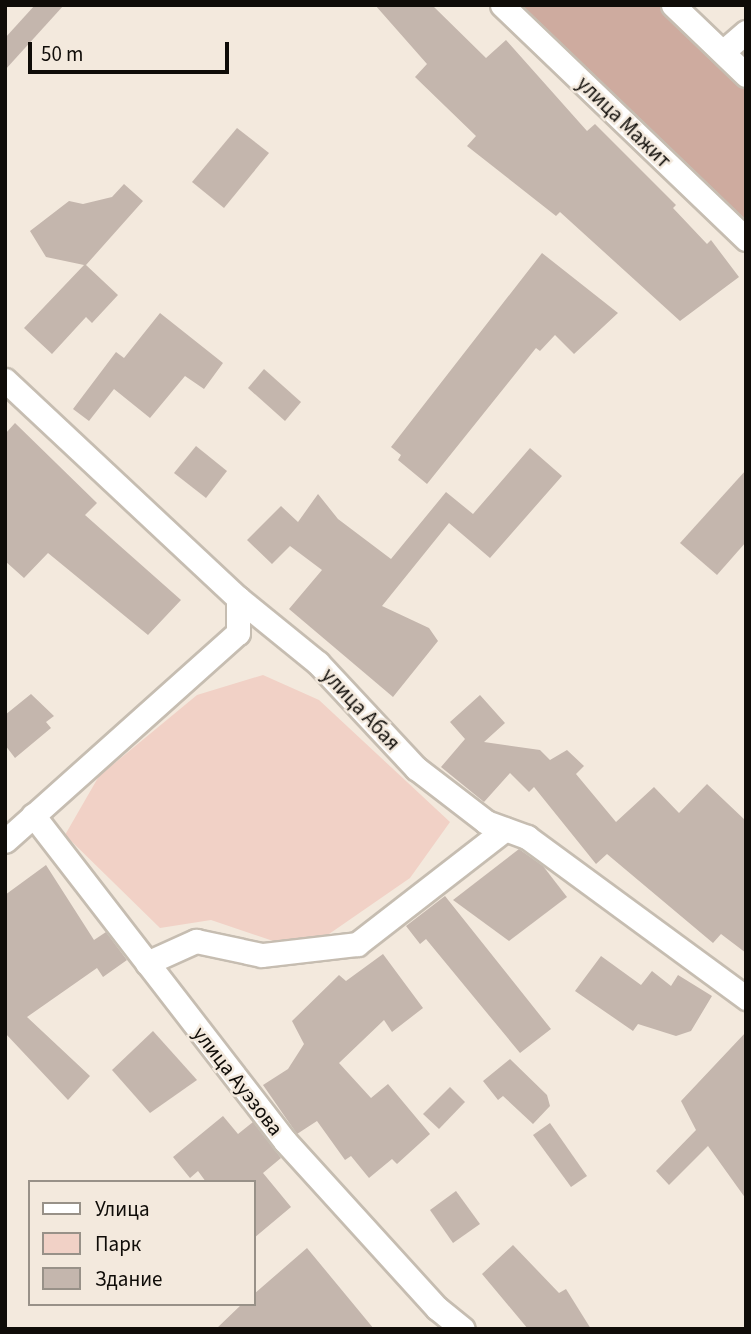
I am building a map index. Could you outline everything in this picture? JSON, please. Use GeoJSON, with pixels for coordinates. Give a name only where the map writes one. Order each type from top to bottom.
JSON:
{"type":"FeatureCollection","features":[{"type":"Feature","properties":{"kind":"street","name":"улица Мажит"},"geometry":{"type":"LineString","coordinates":[[502,5],[746,239]]}},
{"type":"Feature","properties":{"kind":"street"},"geometry":{"type":"LineString","coordinates":[[673,5],[724,50],[746,75]]}},
{"type":"Feature","properties":{"kind":"street"},"geometry":{"type":"LineString","coordinates":[[724,50],[746,32]]}},
{"type":"Feature","properties":{"kind":"street","name":"улица Абая"},"geometry":{"type":"LineString","coordinates":[[5,380],[238,598],[318,663],[416,768],[486,822],[527,837],[746,998]]}},
{"type":"Feature","properties":{"kind":"street"},"geometry":{"type":"LineString","coordinates":[[5,841],[238,633],[238,598]]}},
{"type":"Feature","properties":{"kind":"street","name":"улица Ауэзова"},"geometry":{"type":"LineString","coordinates":[[33,815],[285,1141],[410,1280],[463,1329]]}},
{"type":"Feature","properties":{"kind":"street"},"geometry":{"type":"LineString","coordinates":[[147,963],[196,942],[262,955],[357,944],[505,829]]}},
{"type":"Feature","properties":{"kind":"green space"},"geometry":{"type":"Polygon","coordinates":[[[263,675],[319,700],[450,822],[410,878],[329,934],[279,943],[211,920],[160,928],[65,835],[99,776],[197,695],[263,675]]]}},
{"type":"Feature","properties":{"kind":"shaded area"},"geometry":{"type":"Polygon","coordinates":[[[489,5],[660,5],[714,53],[746,87],[746,246],[489,5]]]}},
{"type":"Feature","properties":{"kind":"building"},"geometry":{"type":"Polygon","coordinates":[[[35,5],[64,5],[5,70],[5,38],[35,5]]]}},
{"type":"Feature","properties":{"kind":"building"},"geometry":{"type":"Polygon","coordinates":[[[375,5],[432,5],[486,58],[506,40],[587,131],[595,124],[676,205],[673,208],[707,244],[711,240],[739,277],[680,321],[560,212],[556,216],[467,146],[476,136],[415,77],[427,64],[375,5]]]}},
{"type":"Feature","properties":{"kind":"building"},"geometry":{"type":"Polygon","coordinates":[[[237,128],[269,153],[224,208],[192,182],[237,128]]]}},
{"type":"Feature","properties":{"kind":"building"},"geometry":{"type":"Polygon","coordinates":[[[124,184],[143,201],[86,265],[118,295],[92,323],[86,317],[52,354],[24,328],[84,265],[46,257],[30,231],[69,201],[83,204],[112,197],[124,184]]]}},
{"type":"Feature","properties":{"kind":"building"},"geometry":{"type":"Polygon","coordinates":[[[542,253],[618,313],[574,354],[555,335],[540,351],[536,348],[427,484],[398,460],[401,455],[391,447],[542,253]]]}},
{"type":"Feature","properties":{"kind":"building"},"geometry":{"type":"Polygon","coordinates":[[[160,313],[223,363],[204,389],[185,376],[150,418],[114,389],[89,421],[73,409],[116,352],[124,358],[160,313]]]}},
{"type":"Feature","properties":{"kind":"building"},"geometry":{"type":"Polygon","coordinates":[[[264,369],[301,402],[285,421],[248,388],[264,369]]]}},
{"type":"Feature","properties":{"kind":"building"},"geometry":{"type":"Polygon","coordinates":[[[15,423],[97,503],[85,515],[181,600],[148,635],[48,553],[24,578],[5,561],[5,434],[15,423]]]}},
{"type":"Feature","properties":{"kind":"building"},"geometry":{"type":"Polygon","coordinates":[[[196,446],[227,471],[206,498],[174,473],[196,446]]]}},
{"type":"Feature","properties":{"kind":"building"},"geometry":{"type":"Polygon","coordinates":[[[530,448],[562,476],[490,558],[449,523],[382,606],[429,628],[438,641],[393,697],[289,609],[322,570],[290,546],[272,564],[247,540],[281,506],[298,522],[318,494],[338,519],[391,559],[446,492],[473,514],[530,448]]]}},
{"type":"Feature","properties":{"kind":"building"},"geometry":{"type":"Polygon","coordinates":[[[746,470],[746,542],[717,575],[680,543],[746,470]]]}},
{"type":"Feature","properties":{"kind":"building"},"geometry":{"type":"Polygon","coordinates":[[[31,694],[54,716],[46,722],[51,728],[15,758],[5,745],[5,715],[31,694]]]}},
{"type":"Feature","properties":{"kind":"building"},"geometry":{"type":"Polygon","coordinates":[[[480,695],[505,723],[484,742],[540,750],[550,760],[567,750],[584,766],[576,774],[616,822],[654,787],[679,813],[707,784],[746,821],[746,953],[721,934],[713,943],[607,854],[596,864],[534,787],[529,792],[510,773],[484,802],[441,767],[465,739],[450,722],[480,695]]]}},
{"type":"Feature","properties":{"kind":"building"},"geometry":{"type":"Polygon","coordinates":[[[519,849],[543,866],[567,897],[509,941],[453,900],[519,849]]]}},
{"type":"Feature","properties":{"kind":"building"},"geometry":{"type":"Polygon","coordinates":[[[46,865],[94,940],[106,932],[127,960],[103,977],[97,968],[27,1017],[90,1076],[68,1100],[5,1033],[5,895],[46,865]]]}},
{"type":"Feature","properties":{"kind":"building"},"geometry":{"type":"Polygon","coordinates":[[[445,896],[551,1029],[520,1053],[426,939],[420,944],[406,926],[445,896]]]}},
{"type":"Feature","properties":{"kind":"building"},"geometry":{"type":"Polygon","coordinates":[[[383,954],[423,1008],[392,1032],[384,1020],[339,1063],[371,1098],[388,1084],[430,1134],[397,1164],[392,1159],[369,1178],[351,1156],[345,1160],[317,1121],[297,1134],[263,1085],[288,1069],[304,1044],[292,1021],[339,975],[346,981],[383,954]]]}},
{"type":"Feature","properties":{"kind":"building"},"geometry":{"type":"Polygon","coordinates":[[[601,956],[641,985],[652,971],[671,986],[678,975],[712,996],[691,1031],[676,1036],[638,1024],[633,1031],[575,991],[601,956]]]}},
{"type":"Feature","properties":{"kind":"building"},"geometry":{"type":"Polygon","coordinates":[[[153,1031],[197,1080],[150,1113],[112,1070],[153,1031]]]}},
{"type":"Feature","properties":{"kind":"building"},"geometry":{"type":"Polygon","coordinates":[[[746,1032],[746,1199],[708,1146],[669,1185],[656,1171],[696,1130],[681,1101],[746,1032]]]}},
{"type":"Feature","properties":{"kind":"building"},"geometry":{"type":"Polygon","coordinates":[[[510,1059],[547,1095],[550,1106],[533,1124],[503,1096],[498,1100],[483,1081],[510,1059]]]}},
{"type":"Feature","properties":{"kind":"building"},"geometry":{"type":"Polygon","coordinates":[[[450,1087],[465,1102],[439,1129],[423,1114],[450,1087]]]}},
{"type":"Feature","properties":{"kind":"building"},"geometry":{"type":"Polygon","coordinates":[[[223,1116],[238,1134],[253,1122],[281,1158],[263,1173],[291,1207],[256,1236],[256,1180],[205,1180],[198,1171],[190,1178],[173,1157],[223,1116]]]}},
{"type":"Feature","properties":{"kind":"building"},"geometry":{"type":"Polygon","coordinates":[[[550,1123],[587,1176],[571,1187],[533,1135],[550,1123]]]}},
{"type":"Feature","properties":{"kind":"building"},"geometry":{"type":"Polygon","coordinates":[[[456,1191],[480,1224],[453,1243],[430,1210],[456,1191]]]}},
{"type":"Feature","properties":{"kind":"building"},"geometry":{"type":"Polygon","coordinates":[[[513,1245],[559,1293],[566,1289],[591,1329],[528,1329],[482,1274],[513,1245]]]}},
{"type":"Feature","properties":{"kind":"building"},"geometry":{"type":"Polygon","coordinates":[[[307,1248],[374,1329],[216,1329],[240,1306],[256,1306],[256,1292],[307,1248]]]}}]}
